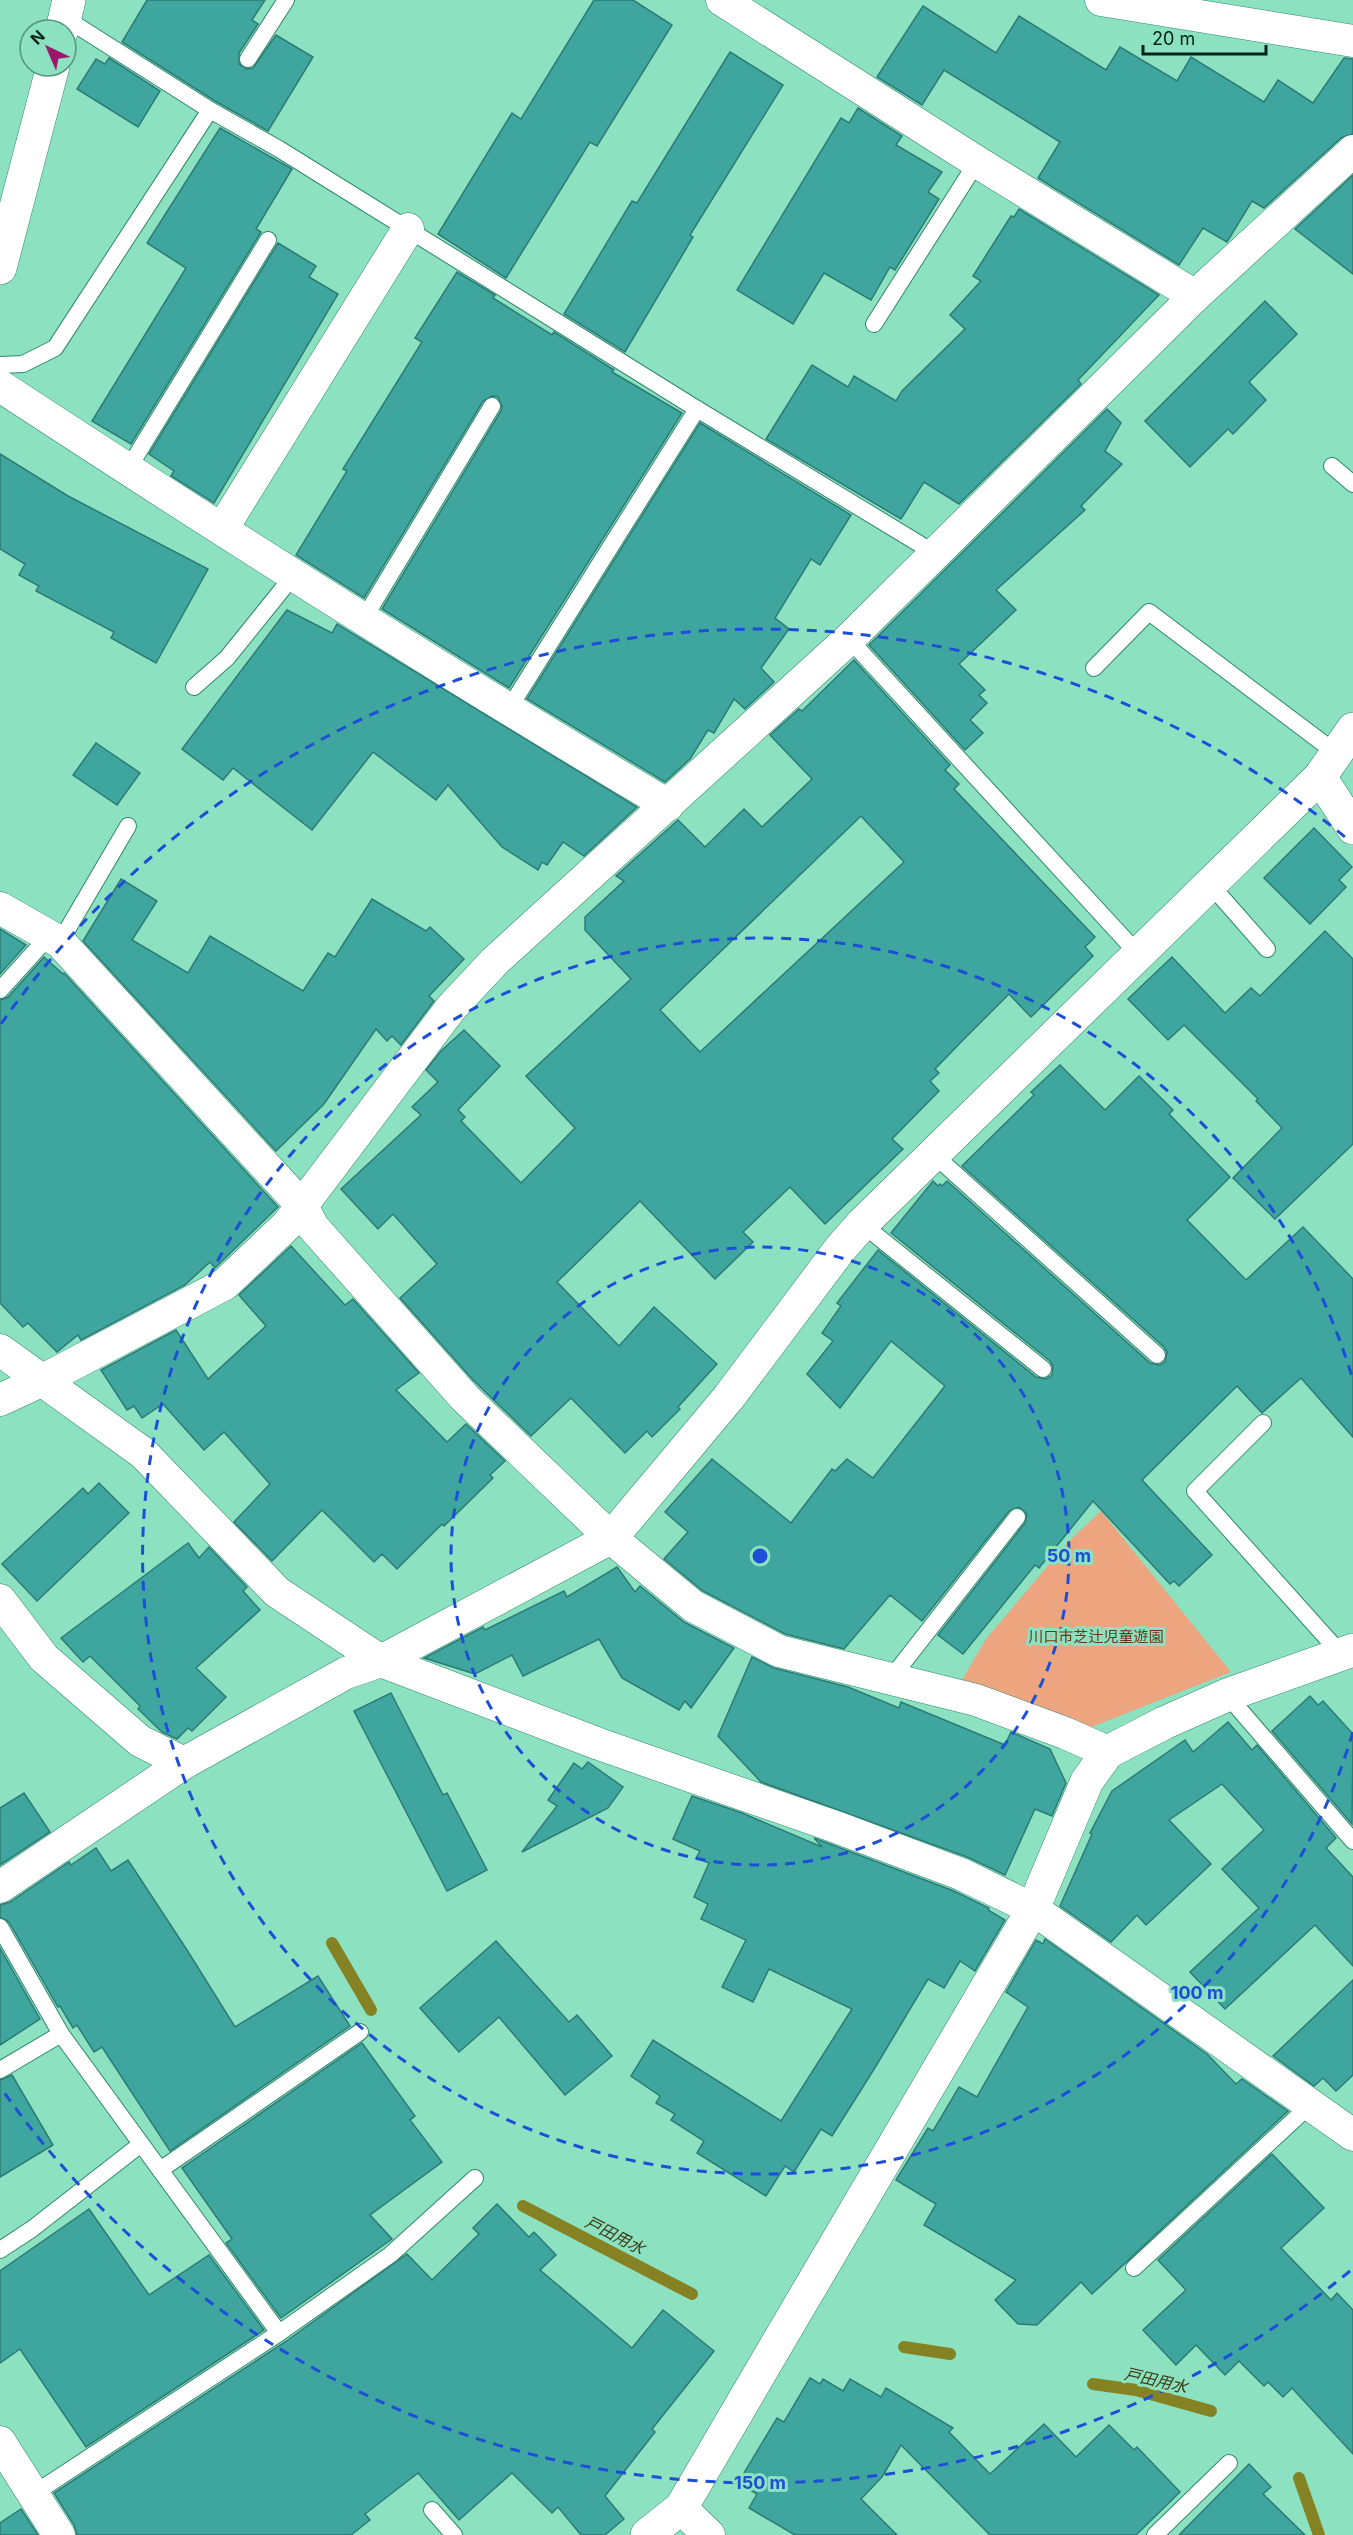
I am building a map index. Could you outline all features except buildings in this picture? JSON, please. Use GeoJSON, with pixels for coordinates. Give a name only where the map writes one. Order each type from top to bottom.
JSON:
{"type":"FeatureCollection","features":[{"type":"Feature","properties":{"kind":"street"},"geometry":{"type":"LineString","coordinates":[[722,0],[977,162],[1195,296]]}},
{"type":"Feature","properties":{"kind":"street"},"geometry":{"type":"LineString","coordinates":[[1101,0],[1353,41]]}},
{"type":"Feature","properties":{"kind":"street"},"geometry":{"type":"LineString","coordinates":[[0,267],[50,78]]}},
{"type":"Feature","properties":{"kind":"street"},"geometry":{"type":"LineString","coordinates":[[0,1400],[44,1380],[225,1284],[288,1224],[451,1008],[495,962],[849,639],[1195,296],[1353,151]]}},
{"type":"Feature","properties":{"kind":"street"},"geometry":{"type":"LineString","coordinates":[[222,530],[408,229]]}},
{"type":"Feature","properties":{"kind":"street"},"geometry":{"type":"LineString","coordinates":[[0,386],[293,576],[508,710],[668,806]]}},
{"type":"Feature","properties":{"kind":"street"},"geometry":{"type":"LineString","coordinates":[[1336,753],[1353,828]]}},
{"type":"Feature","properties":{"kind":"street"},"geometry":{"type":"LineString","coordinates":[[0,1887],[184,1763],[346,1673],[381,1660],[611,1538],[729,1397],[840,1249],[862,1224],[1139,955],[1336,753]]}},
{"type":"Feature","properties":{"kind":"street"},"geometry":{"type":"LineString","coordinates":[[0,908],[54,939],[302,1206],[314,1227],[465,1398],[611,1538],[693,1606],[779,1651],[892,1677],[976,1700],[1065,1732],[1108,1752]]}},
{"type":"Feature","properties":{"kind":"street"},"geometry":{"type":"LineString","coordinates":[[0,1350],[143,1454],[277,1592],[381,1660],[599,1744],[836,1827],[961,1874],[1033,1909],[1353,2135]]}},
{"type":"Feature","properties":{"kind":"street"},"geometry":{"type":"LineString","coordinates":[[0,1600],[44,1658],[141,1741],[184,1763]]}},
{"type":"Feature","properties":{"kind":"street"},"geometry":{"type":"LineString","coordinates":[[647,2535],[681,2508],[1033,1909],[1087,1781],[1108,1752],[1164,1723],[1227,1695],[1347,1652]]}},
{"type":"Feature","properties":{"kind":"street"},"geometry":{"type":"LineString","coordinates":[[0,2442],[35,2493],[59,2535]]}},
{"type":"Feature","properties":{"kind":"street"},"geometry":{"type":"LineString","coordinates":[[681,2508],[709,2535]]}},
{"type":"Feature","properties":{"kind":"lane"},"geometry":{"type":"LineString","coordinates":[[248,58],[286,0]]}},
{"type":"Feature","properties":{"kind":"lane"},"geometry":{"type":"LineString","coordinates":[[65,16],[210,110],[279,149],[697,409],[936,554]]}},
{"type":"Feature","properties":{"kind":"lane"},"geometry":{"type":"LineString","coordinates":[[0,365],[23,364],[56,348],[210,110]]}},
{"type":"Feature","properties":{"kind":"lane"},"geometry":{"type":"LineString","coordinates":[[874,324],[977,162]]}},
{"type":"Feature","properties":{"kind":"lane"},"geometry":{"type":"LineString","coordinates":[[128,469],[268,240]]}},
{"type":"Feature","properties":{"kind":"lane"},"geometry":{"type":"LineString","coordinates":[[363,620],[492,406]]}},
{"type":"Feature","properties":{"kind":"lane"},"geometry":{"type":"LineString","coordinates":[[508,710],[697,409]]}},
{"type":"Feature","properties":{"kind":"lane"},"geometry":{"type":"LineString","coordinates":[[1332,466],[1353,484]]}},
{"type":"Feature","properties":{"kind":"lane"},"geometry":{"type":"LineString","coordinates":[[194,687],[227,658],[293,576]]}},
{"type":"Feature","properties":{"kind":"lane"},"geometry":{"type":"LineString","coordinates":[[1094,668],[1149,612],[1336,753]]}},
{"type":"Feature","properties":{"kind":"lane"},"geometry":{"type":"LineString","coordinates":[[849,639],[1139,955]]}},
{"type":"Feature","properties":{"kind":"lane"},"geometry":{"type":"LineString","coordinates":[[0,990],[54,939],[128,826]]}},
{"type":"Feature","properties":{"kind":"lane"},"geometry":{"type":"LineString","coordinates":[[1210,884],[1267,949]]}},
{"type":"Feature","properties":{"kind":"lane"},"geometry":{"type":"LineString","coordinates":[[933,1154],[1157,1355]]}},
{"type":"Feature","properties":{"kind":"lane"},"geometry":{"type":"LineString","coordinates":[[862,1224],[1043,1369]]}},
{"type":"Feature","properties":{"kind":"lane"},"geometry":{"type":"LineString","coordinates":[[1263,1423],[1195,1491],[1347,1652]]}},
{"type":"Feature","properties":{"kind":"lane"},"geometry":{"type":"LineString","coordinates":[[892,1677],[1017,1517]]}},
{"type":"Feature","properties":{"kind":"lane"},"geometry":{"type":"LineString","coordinates":[[1227,1695],[1353,1841]]}},
{"type":"Feature","properties":{"kind":"lane"},"geometry":{"type":"LineString","coordinates":[[0,1927],[62,2034],[279,2333]]}},
{"type":"Feature","properties":{"kind":"lane"},"geometry":{"type":"LineString","coordinates":[[160,2170],[360,2032]]}},
{"type":"Feature","properties":{"kind":"lane"},"geometry":{"type":"LineString","coordinates":[[0,2070],[62,2034]]}},
{"type":"Feature","properties":{"kind":"lane"},"geometry":{"type":"LineString","coordinates":[[1134,2268],[1310,2105]]}},
{"type":"Feature","properties":{"kind":"lane"},"geometry":{"type":"LineString","coordinates":[[0,2250],[32,2229],[141,2144]]}},
{"type":"Feature","properties":{"kind":"lane"},"geometry":{"type":"LineString","coordinates":[[35,2493],[279,2333],[390,2255],[475,2178]]}},
{"type":"Feature","properties":{"kind":"lane"},"geometry":{"type":"LineString","coordinates":[[1155,2535],[1229,2463]]}},
{"type":"Feature","properties":{"kind":"lane"},"geometry":{"type":"LineString","coordinates":[[432,2510],[454,2535]]}},
{"type":"Feature","properties":{"kind":"green space","name":"川口市芝辻児童遊園"},"geometry":{"type":"Polygon","coordinates":[[[1101,1511],[1231,1672],[1089,1728],[959,1685],[986,1639],[1068,1542],[1101,1511]]]}},
{"type":"Feature","properties":{"kind":"waterway","name":"戸田用水"},"geometry":{"type":"LineString","coordinates":[[332,1943],[371,2010]]}},
{"type":"Feature","properties":{"kind":"waterway","name":"戸田用水"},"geometry":{"type":"LineString","coordinates":[[523,2206],[692,2294]]}},
{"type":"Feature","properties":{"kind":"waterway","name":"戸田用水"},"geometry":{"type":"LineString","coordinates":[[904,2347],[950,2354]]}},
{"type":"Feature","properties":{"kind":"waterway","name":"戸田用水"},"geometry":{"type":"LineString","coordinates":[[1093,2384],[1136,2390],[1211,2411]]}},
{"type":"Feature","properties":{"kind":"waterway","name":"戸田用水"},"geometry":{"type":"LineString","coordinates":[[1299,2478],[1319,2535]]}}]}
